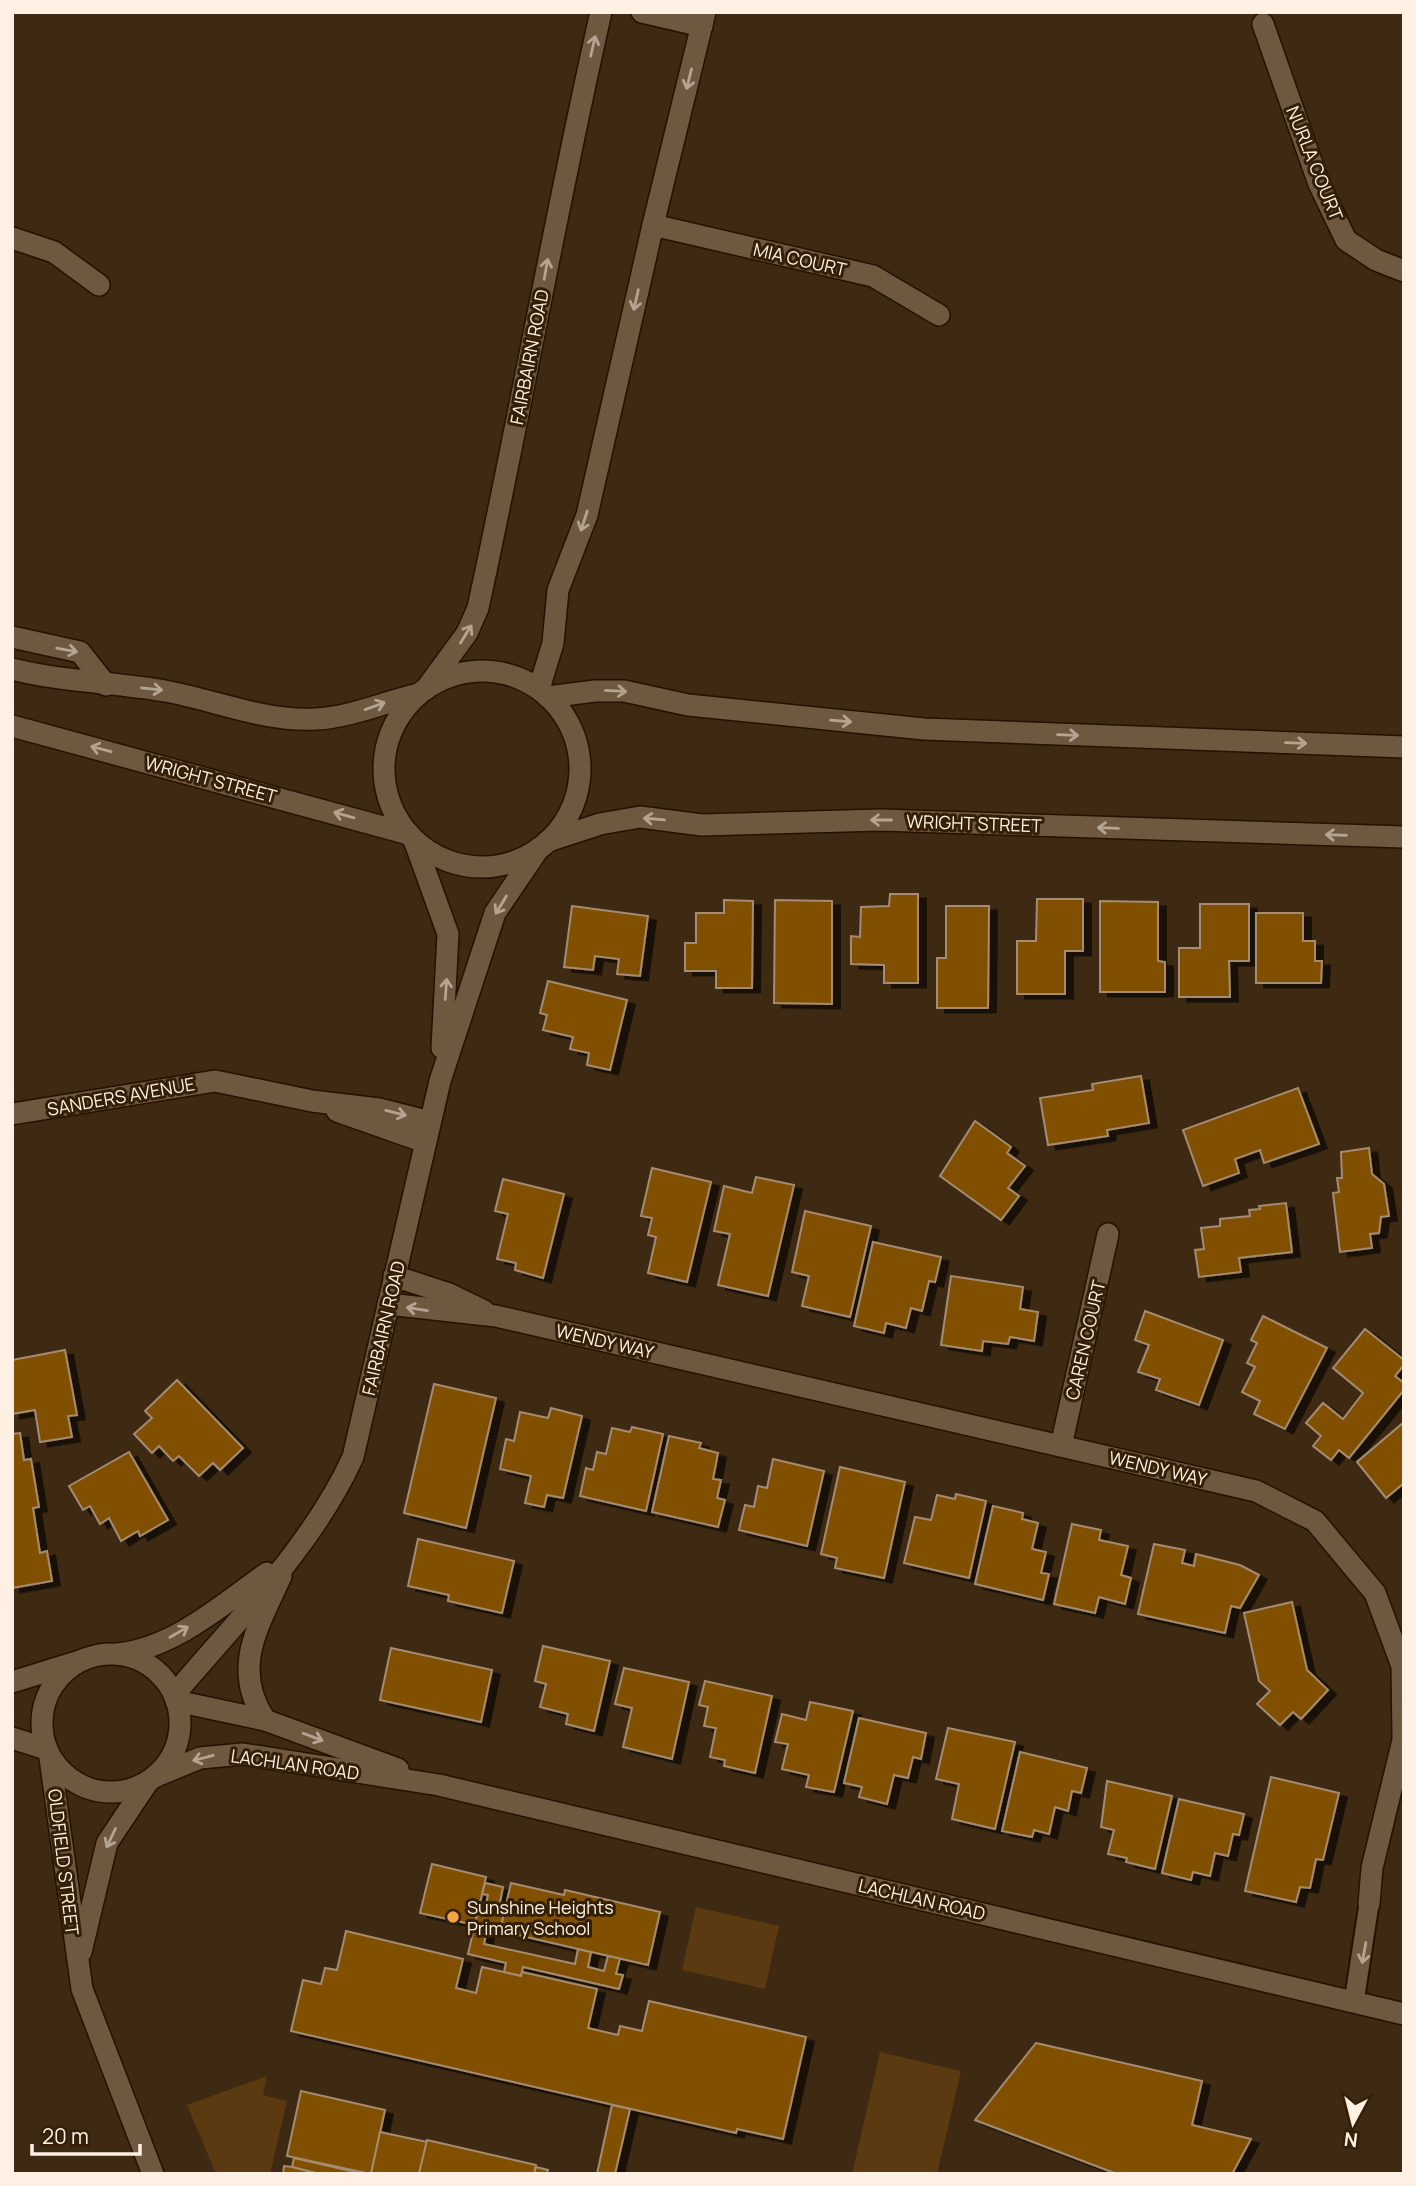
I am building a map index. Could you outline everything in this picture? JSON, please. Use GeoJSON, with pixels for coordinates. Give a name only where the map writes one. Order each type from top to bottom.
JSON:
{"type":"FeatureCollection","features":[{"type":"Feature","properties":{"kind":"street","name":"FAIRBAIRN ROAD"},"geometry":{"type":"LineString","coordinates":[[422,691],[467,633],[478,608],[529,363],[556,213],[601,12]]}},
{"type":"Feature","properties":{"kind":"street"},"geometry":{"type":"LineString","coordinates":[[544,693],[558,590],[587,515],[653,225],[704,19],[642,12]]}},
{"type":"Feature","properties":{"kind":"street","name":"NURLA COURT"},"geometry":{"type":"LineString","coordinates":[[1264,24],[1320,184],[1346,240],[1376,260],[1404,271]]}},
{"type":"Feature","properties":{"kind":"street","name":"MIA COURT"},"geometry":{"type":"LineString","coordinates":[[653,225],[873,276],[939,315]]}},
{"type":"Feature","properties":{"kind":"street"},"geometry":{"type":"LineString","coordinates":[[12,238],[54,252],[99,285]]}},
{"type":"Feature","properties":{"kind":"street"},"geometry":{"type":"LineString","coordinates":[[12,637],[80,652],[106,685]]}},
{"type":"Feature","properties":{"kind":"street"},"geometry":{"type":"LineString","coordinates":[[12,669],[69,681],[163,690],[268,716],[302,720],[349,715],[422,691],[450,677],[476,671],[503,673],[544,693],[572,730],[580,769],[571,809],[543,845],[509,863],[475,866],[442,858],[412,837],[388,798],[384,762],[393,728],[422,691]]}},
{"type":"Feature","properties":{"kind":"street"},"geometry":{"type":"LineString","coordinates":[[544,693],[615,691],[709,707],[924,729],[1404,747]]}},
{"type":"Feature","properties":{"kind":"street","name":"WRIGHT STREET"},"geometry":{"type":"LineString","coordinates":[[12,726],[412,837]]}},
{"type":"Feature","properties":{"kind":"street","name":"WRIGHT STREET"},"geometry":{"type":"LineString","coordinates":[[543,845],[600,824],[639,817],[702,825],[881,820],[1404,837]]}},
{"type":"Feature","properties":{"kind":"street","name":"FAIRBAIRN ROAD"},"geometry":{"type":"LineString","coordinates":[[412,837],[448,934],[440,1081]]}},
{"type":"Feature","properties":{"kind":"street","name":"FAIRBAIRN ROAD"},"geometry":{"type":"LineString","coordinates":[[175,1698],[289,1558],[335,1496],[353,1457],[440,1081],[495,913],[543,845]]}},
{"type":"Feature","properties":{"kind":"street","name":"SANDERS AVENUE"},"geometry":{"type":"LineString","coordinates":[[12,1114],[206,1081],[246,1086],[312,1101],[379,1109],[428,1132]]}},
{"type":"Feature","properties":{"kind":"street","name":"CAREN COURT"},"geometry":{"type":"LineString","coordinates":[[1061,1446],[1108,1234]]}},
{"type":"Feature","properties":{"kind":"street","name":"WENDY WAY"},"geometry":{"type":"LineString","coordinates":[[394,1276],[449,1294],[496,1316]]}},
{"type":"Feature","properties":{"kind":"street","name":"WENDY WAY"},"geometry":{"type":"LineString","coordinates":[[388,1304],[496,1316],[1256,1491],[1315,1521],[1376,1593],[1402,1666],[1403,1740],[1372,1868],[1369,1904]]}},
{"type":"Feature","properties":{"kind":"street","name":"FAIRBAIRN ROAD"},"geometry":{"type":"LineString","coordinates":[[115,1654],[148,1647],[173,1636],[289,1558]]}},
{"type":"Feature","properties":{"kind":"street","name":"FAIRBAIRN ROAD"},"geometry":{"type":"LineString","coordinates":[[265,1720],[254,1702],[249,1685],[248,1659],[257,1630],[289,1558]]}},
{"type":"Feature","properties":{"kind":"street"},"geometry":{"type":"LineString","coordinates":[[12,1682],[83,1660],[115,1654],[146,1664],[162,1677],[175,1698],[180,1714],[177,1742],[168,1761],[151,1779],[127,1791],[93,1790],[63,1774],[48,1753],[41,1719],[47,1698],[58,1678],[83,1660]]}},
{"type":"Feature","properties":{"kind":"street","name":"LACHLAN ROAD"},"geometry":{"type":"LineString","coordinates":[[175,1698],[265,1720],[439,1785]]}},
{"type":"Feature","properties":{"kind":"street"},"geometry":{"type":"LineString","coordinates":[[12,1738],[48,1753]]}},
{"type":"Feature","properties":{"kind":"street","name":"OLDFIELD STREET"},"geometry":{"type":"LineString","coordinates":[[48,1753],[61,1826],[78,1968],[89,2010],[153,2174]]}},
{"type":"Feature","properties":{"kind":"street","name":"LACHLAN ROAD"},"geometry":{"type":"LineString","coordinates":[[151,1779],[200,1758],[243,1754],[439,1785],[1404,2014]]}},
{"type":"Feature","properties":{"kind":"street","name":"OLDFIELD STREET"},"geometry":{"type":"LineString","coordinates":[[78,1968],[107,1843],[151,1779]]}},
{"type":"Feature","properties":{"kind":"lane","name":"WENDY WAY"},"geometry":{"type":"LineString","coordinates":[[1354,2003],[1369,1904]]}},
{"type":"Feature","properties":{"kind":"shaded area"},"geometry":{"type":"Polygon","coordinates":[[[696,1907],[779,1926],[765,1989],[682,1970],[696,1907]]]}},
{"type":"Feature","properties":{"kind":"shaded area"},"geometry":{"type":"Polygon","coordinates":[[[880,2052],[961,2071],[937,2174],[852,2174],[880,2052]]]}},
{"type":"Feature","properties":{"kind":"shaded area"},"geometry":{"type":"Polygon","coordinates":[[[267,2076],[263,2095],[287,2101],[270,2174],[216,2174],[187,2105],[267,2076]]]}},
{"type":"Feature","properties":{"kind":"building"},"geometry":{"type":"Polygon","coordinates":[[[890,894],[918,894],[918,983],[884,983],[884,965],[851,964],[851,936],[860,937],[861,907],[889,906],[890,894]]]}},
{"type":"Feature","properties":{"kind":"building"},"geometry":{"type":"Polygon","coordinates":[[[1037,899],[1083,899],[1083,951],[1065,951],[1065,994],[1017,994],[1017,941],[1036,941],[1037,899]]]}},
{"type":"Feature","properties":{"kind":"building"},"geometry":{"type":"Polygon","coordinates":[[[724,900],[753,901],[752,988],[716,988],[716,971],[685,971],[685,943],[696,943],[696,913],[724,913],[724,900]]]}},
{"type":"Feature","properties":{"kind":"building"},"geometry":{"type":"Polygon","coordinates":[[[775,900],[832,901],[832,1004],[774,1003],[775,900]]]}},
{"type":"Feature","properties":{"kind":"building"},"geometry":{"type":"Polygon","coordinates":[[[1100,901],[1158,902],[1158,961],[1165,962],[1165,992],[1100,992],[1100,901]]]}},
{"type":"Feature","properties":{"kind":"building"},"geometry":{"type":"Polygon","coordinates":[[[1200,904],[1249,904],[1249,961],[1229,961],[1230,997],[1179,997],[1179,948],[1200,948],[1200,904]]]}},
{"type":"Feature","properties":{"kind":"building"},"geometry":{"type":"Polygon","coordinates":[[[572,906],[648,916],[640,976],[617,974],[619,959],[595,956],[593,970],[564,967],[572,906]]]}},
{"type":"Feature","properties":{"kind":"building"},"geometry":{"type":"Polygon","coordinates":[[[946,906],[989,906],[988,1008],[937,1008],[937,958],[946,958],[946,906]]]}},
{"type":"Feature","properties":{"kind":"building"},"geometry":{"type":"Polygon","coordinates":[[[1256,913],[1303,913],[1303,941],[1315,941],[1315,961],[1322,961],[1321,983],[1256,983],[1256,913]]]}},
{"type":"Feature","properties":{"kind":"building"},"geometry":{"type":"Polygon","coordinates":[[[548,981],[627,1000],[610,1070],[587,1065],[589,1053],[570,1049],[573,1037],[543,1030],[547,1015],[540,1013],[548,981]]]}},
{"type":"Feature","properties":{"kind":"building"},"geometry":{"type":"Polygon","coordinates":[[[1141,1076],[1149,1123],[1107,1130],[1108,1136],[1048,1145],[1040,1098],[1093,1090],[1092,1084],[1141,1076]]]}},
{"type":"Feature","properties":{"kind":"building"},"geometry":{"type":"Polygon","coordinates":[[[1298,1088],[1319,1144],[1264,1163],[1260,1150],[1235,1159],[1239,1173],[1203,1186],[1183,1130],[1298,1088]]]}},
{"type":"Feature","properties":{"kind":"building"},"geometry":{"type":"Polygon","coordinates":[[[975,1121],[1011,1147],[1007,1153],[1025,1166],[1008,1188],[1019,1196],[1001,1220],[940,1176],[975,1121]]]}},
{"type":"Feature","properties":{"kind":"building"},"geometry":{"type":"Polygon","coordinates":[[[1369,1148],[1372,1174],[1384,1184],[1389,1216],[1381,1217],[1379,1233],[1370,1234],[1372,1248],[1340,1252],[1333,1193],[1339,1192],[1337,1178],[1342,1178],[1341,1152],[1369,1148]]]}},
{"type":"Feature","properties":{"kind":"building"},"geometry":{"type":"Polygon","coordinates":[[[652,1168],[711,1182],[687,1282],[648,1273],[656,1237],[648,1235],[652,1218],[641,1216],[652,1168]]]}},
{"type":"Feature","properties":{"kind":"building"},"geometry":{"type":"Polygon","coordinates":[[[756,1177],[794,1185],[768,1296],[718,1285],[730,1234],[714,1231],[724,1186],[752,1193],[756,1177]]]}},
{"type":"Feature","properties":{"kind":"building"},"geometry":{"type":"Polygon","coordinates":[[[503,1179],[564,1194],[543,1278],[515,1270],[516,1263],[497,1259],[508,1214],[495,1211],[503,1179]]]}},
{"type":"Feature","properties":{"kind":"building"},"geometry":{"type":"Polygon","coordinates":[[[1286,1203],[1292,1252],[1239,1258],[1241,1272],[1199,1277],[1195,1250],[1204,1249],[1201,1228],[1220,1226],[1220,1219],[1250,1216],[1249,1210],[1260,1209],[1259,1206],[1286,1203]]]}},
{"type":"Feature","properties":{"kind":"building"},"geometry":{"type":"Polygon","coordinates":[[[805,1211],[871,1226],[850,1317],[802,1306],[809,1276],[792,1272],[805,1211]]]}},
{"type":"Feature","properties":{"kind":"building"},"geometry":{"type":"Polygon","coordinates":[[[873,1242],[941,1257],[935,1282],[929,1281],[922,1311],[911,1308],[906,1328],[886,1323],[884,1333],[854,1326],[873,1242]]]}},
{"type":"Feature","properties":{"kind":"building"},"geometry":{"type":"Polygon","coordinates":[[[951,1276],[1023,1287],[1020,1309],[1038,1312],[1034,1341],[1010,1337],[1008,1344],[983,1341],[982,1351],[941,1345],[951,1276]]]}},
{"type":"Feature","properties":{"kind":"building"},"geometry":{"type":"Polygon","coordinates":[[[1145,1311],[1223,1340],[1199,1405],[1156,1390],[1160,1379],[1138,1372],[1149,1345],[1135,1340],[1145,1311]]]}},
{"type":"Feature","properties":{"kind":"building"},"geometry":{"type":"Polygon","coordinates":[[[1263,1316],[1327,1348],[1285,1429],[1254,1414],[1260,1401],[1242,1392],[1255,1367],[1247,1363],[1257,1343],[1251,1340],[1263,1316]]]}},
{"type":"Feature","properties":{"kind":"building"},"geometry":{"type":"Polygon","coordinates":[[[1365,1329],[1404,1360],[1404,1365],[1395,1376],[1404,1383],[1404,1390],[1349,1458],[1339,1450],[1331,1460],[1313,1446],[1321,1436],[1306,1423],[1323,1403],[1343,1419],[1363,1393],[1333,1368],[1365,1329]]]}},
{"type":"Feature","properties":{"kind":"building"},"geometry":{"type":"Polygon","coordinates":[[[65,1350],[77,1415],[68,1416],[72,1437],[40,1442],[35,1410],[12,1414],[12,1360],[65,1350]]]}},
{"type":"Feature","properties":{"kind":"building"},"geometry":{"type":"Polygon","coordinates":[[[177,1380],[243,1448],[220,1470],[213,1463],[199,1476],[179,1456],[173,1461],[159,1446],[152,1453],[134,1434],[152,1418],[145,1411],[177,1380]]]}},
{"type":"Feature","properties":{"kind":"building"},"geometry":{"type":"Polygon","coordinates":[[[434,1384],[496,1398],[466,1528],[404,1513],[434,1384]]]}},
{"type":"Feature","properties":{"kind":"building"},"geometry":{"type":"Polygon","coordinates":[[[551,1408],[582,1416],[563,1498],[547,1495],[544,1507],[525,1503],[531,1476],[500,1469],[506,1439],[514,1441],[520,1412],[548,1418],[551,1408]]]}},
{"type":"Feature","properties":{"kind":"building"},"geometry":{"type":"Polygon","coordinates":[[[1404,1422],[1404,1483],[1386,1498],[1357,1462],[1404,1422]]]}},
{"type":"Feature","properties":{"kind":"building"},"geometry":{"type":"Polygon","coordinates":[[[632,1427],[663,1434],[646,1511],[580,1496],[586,1468],[593,1470],[597,1452],[606,1454],[612,1428],[630,1432],[632,1427]]]}},
{"type":"Feature","properties":{"kind":"building"},"geometry":{"type":"Polygon","coordinates":[[[20,1433],[24,1460],[31,1459],[39,1507],[33,1508],[40,1553],[47,1551],[52,1581],[12,1588],[12,1434],[20,1433]]]}},
{"type":"Feature","properties":{"kind":"building"},"geometry":{"type":"Polygon","coordinates":[[[669,1436],[701,1443],[699,1448],[718,1453],[713,1479],[721,1480],[717,1498],[725,1500],[718,1527],[652,1512],[669,1436]]]}},
{"type":"Feature","properties":{"kind":"building"},"geometry":{"type":"Polygon","coordinates":[[[129,1452],[168,1520],[140,1536],[138,1531],[121,1541],[109,1518],[100,1524],[90,1506],[83,1510],[69,1486],[129,1452]]]}},
{"type":"Feature","properties":{"kind":"building"},"geometry":{"type":"Polygon","coordinates":[[[773,1459],[824,1471],[807,1546],[739,1530],[745,1505],[754,1507],[758,1486],[767,1488],[773,1459]]]}},
{"type":"Feature","properties":{"kind":"building"},"geometry":{"type":"Polygon","coordinates":[[[840,1467],[905,1482],[884,1578],[835,1568],[837,1558],[821,1554],[840,1467]]]}},
{"type":"Feature","properties":{"kind":"building"},"geometry":{"type":"Polygon","coordinates":[[[956,1494],[986,1501],[969,1578],[904,1563],[915,1517],[931,1520],[937,1495],[955,1499],[956,1494]]]}},
{"type":"Feature","properties":{"kind":"building"},"geometry":{"type":"Polygon","coordinates":[[[993,1506],[1023,1513],[1022,1519],[1038,1523],[1032,1549],[1046,1552],[1041,1573],[1049,1574],[1043,1600],[975,1584],[993,1506]]]}},
{"type":"Feature","properties":{"kind":"building"},"geometry":{"type":"Polygon","coordinates":[[[1072,1524],[1101,1530],[1099,1540],[1128,1546],[1121,1575],[1131,1578],[1125,1604],[1099,1597],[1095,1613],[1054,1604],[1072,1524]]]}},
{"type":"Feature","properties":{"kind":"building"},"geometry":{"type":"Polygon","coordinates":[[[418,1539],[514,1561],[502,1613],[448,1601],[449,1595],[408,1586],[418,1539]]]}},
{"type":"Feature","properties":{"kind":"building"},"geometry":{"type":"Polygon","coordinates":[[[1154,1544],[1185,1550],[1182,1563],[1194,1566],[1196,1554],[1240,1565],[1259,1575],[1240,1608],[1231,1606],[1225,1633],[1138,1614],[1154,1544]]]}},
{"type":"Feature","properties":{"kind":"building"},"geometry":{"type":"Polygon","coordinates":[[[1292,1602],[1307,1670],[1328,1690],[1301,1719],[1293,1712],[1280,1725],[1257,1704],[1270,1691],[1259,1681],[1244,1613],[1292,1602]]]}},
{"type":"Feature","properties":{"kind":"building"},"geometry":{"type":"Polygon","coordinates":[[[543,1646],[610,1661],[594,1731],[566,1724],[568,1714],[540,1707],[546,1684],[535,1681],[543,1646]]]}},
{"type":"Feature","properties":{"kind":"building"},"geometry":{"type":"Polygon","coordinates":[[[391,1648],[492,1670],[481,1722],[380,1700],[391,1648]]]}},
{"type":"Feature","properties":{"kind":"building"},"geometry":{"type":"Polygon","coordinates":[[[624,1668],[689,1682],[672,1759],[623,1747],[632,1708],[615,1704],[624,1668]]]}},
{"type":"Feature","properties":{"kind":"building"},"geometry":{"type":"Polygon","coordinates":[[[705,1681],[772,1696],[755,1773],[724,1766],[725,1760],[710,1757],[716,1728],[704,1726],[708,1707],[699,1705],[705,1681]]]}},
{"type":"Feature","properties":{"kind":"building"},"geometry":{"type":"Polygon","coordinates":[[[810,1702],[853,1711],[834,1792],[806,1787],[809,1775],[782,1769],[788,1744],[775,1742],[782,1714],[806,1720],[810,1702]]]}},
{"type":"Feature","properties":{"kind":"building"},"geometry":{"type":"Polygon","coordinates":[[[859,1718],[926,1733],[921,1759],[913,1757],[908,1778],[894,1775],[887,1804],[859,1797],[862,1787],[844,1783],[859,1718]]]}},
{"type":"Feature","properties":{"kind":"building"},"geometry":{"type":"Polygon","coordinates":[[[948,1728],[1015,1742],[995,1829],[952,1819],[959,1784],[936,1779],[948,1728]]]}},
{"type":"Feature","properties":{"kind":"building"},"geometry":{"type":"Polygon","coordinates":[[[1020,1752],[1087,1768],[1081,1793],[1072,1791],[1068,1811],[1055,1807],[1049,1834],[1034,1830],[1032,1837],[1002,1831],[1020,1752]]]}},
{"type":"Feature","properties":{"kind":"building"},"geometry":{"type":"Polygon","coordinates":[[[1271,1777],[1339,1793],[1323,1860],[1316,1859],[1310,1888],[1300,1887],[1296,1902],[1245,1891],[1271,1777]]]}},
{"type":"Feature","properties":{"kind":"building"},"geometry":{"type":"Polygon","coordinates":[[[1107,1781],[1172,1796],[1155,1869],[1126,1862],[1127,1858],[1108,1854],[1114,1830],[1101,1827],[1107,1781]]]}},
{"type":"Feature","properties":{"kind":"building"},"geometry":{"type":"Polygon","coordinates":[[[1179,1799],[1244,1814],[1239,1835],[1233,1834],[1228,1856],[1215,1853],[1210,1876],[1193,1872],[1191,1880],[1162,1873],[1179,1799]]]}},
{"type":"Feature","properties":{"kind":"building"},"geometry":{"type":"Polygon","coordinates":[[[432,1864],[486,1877],[475,1925],[420,1913],[432,1864]]]}},
{"type":"Feature","properties":{"kind":"building"},"geometry":{"type":"Polygon","coordinates":[[[485,1883],[503,1887],[499,1907],[505,1909],[501,1927],[488,1925],[484,1944],[575,1964],[578,1949],[591,1952],[588,1967],[604,1971],[608,1956],[620,1958],[616,1974],[623,1975],[619,1989],[523,1967],[521,1976],[504,1972],[506,1963],[468,1954],[480,1902],[486,1904],[488,1895],[482,1894],[485,1883]]]}},
{"type":"Feature","properties":{"kind":"building"},"geometry":{"type":"Polygon","coordinates":[[[511,1883],[564,1895],[565,1890],[660,1912],[648,1965],[500,1931],[511,1883]]]}},
{"type":"Feature","properties":{"kind":"building"},"geometry":{"type":"Polygon","coordinates":[[[346,1931],[463,1959],[456,1988],[476,1993],[482,1967],[521,1976],[522,1972],[597,1989],[588,2028],[618,2035],[620,2026],[642,2031],[649,2001],[806,2037],[783,2139],[737,2129],[736,2133],[291,2031],[303,1980],[321,1984],[325,1968],[337,1970],[346,1931]]]}},
{"type":"Feature","properties":{"kind":"building"},"geometry":{"type":"Polygon","coordinates":[[[1036,2043],[1202,2081],[1192,2125],[1251,2139],[1232,2174],[1117,2174],[975,2120],[1036,2043]]]}},
{"type":"Feature","properties":{"kind":"building"},"geometry":{"type":"Polygon","coordinates":[[[301,2091],[385,2110],[371,2174],[287,2156],[301,2091]]]}},
{"type":"Feature","properties":{"kind":"building"},"geometry":{"type":"Polygon","coordinates":[[[612,2105],[630,2109],[615,2174],[597,2174],[612,2105]]]}},
{"type":"Feature","properties":{"kind":"building"},"geometry":{"type":"Polygon","coordinates":[[[380,2132],[427,2142],[419,2174],[371,2174],[380,2132]]]}},
{"type":"Feature","properties":{"kind":"building"},"geometry":{"type":"Polygon","coordinates":[[[427,2140],[536,2165],[534,2174],[419,2174],[427,2140]]]}},
{"type":"Feature","properties":{"kind":"building"},"geometry":{"type":"Polygon","coordinates":[[[294,2158],[364,2174],[319,2174],[292,2167],[294,2158]]]}},
{"type":"Feature","properties":{"kind":"building"},"geometry":{"type":"Polygon","coordinates":[[[284,2166],[292,2167],[319,2174],[283,2174],[284,2166]]]}},
{"type":"Feature","properties":{"kind":"building"},"geometry":{"type":"Polygon","coordinates":[[[536,2167],[548,2170],[547,2174],[534,2174],[536,2167]]]}},
{"type":"Feature","properties":{"kind":"place","name":"Sunshine Heights Primary School"},"geometry":{"type":"Point","coordinates":[453,1917]}}]}
